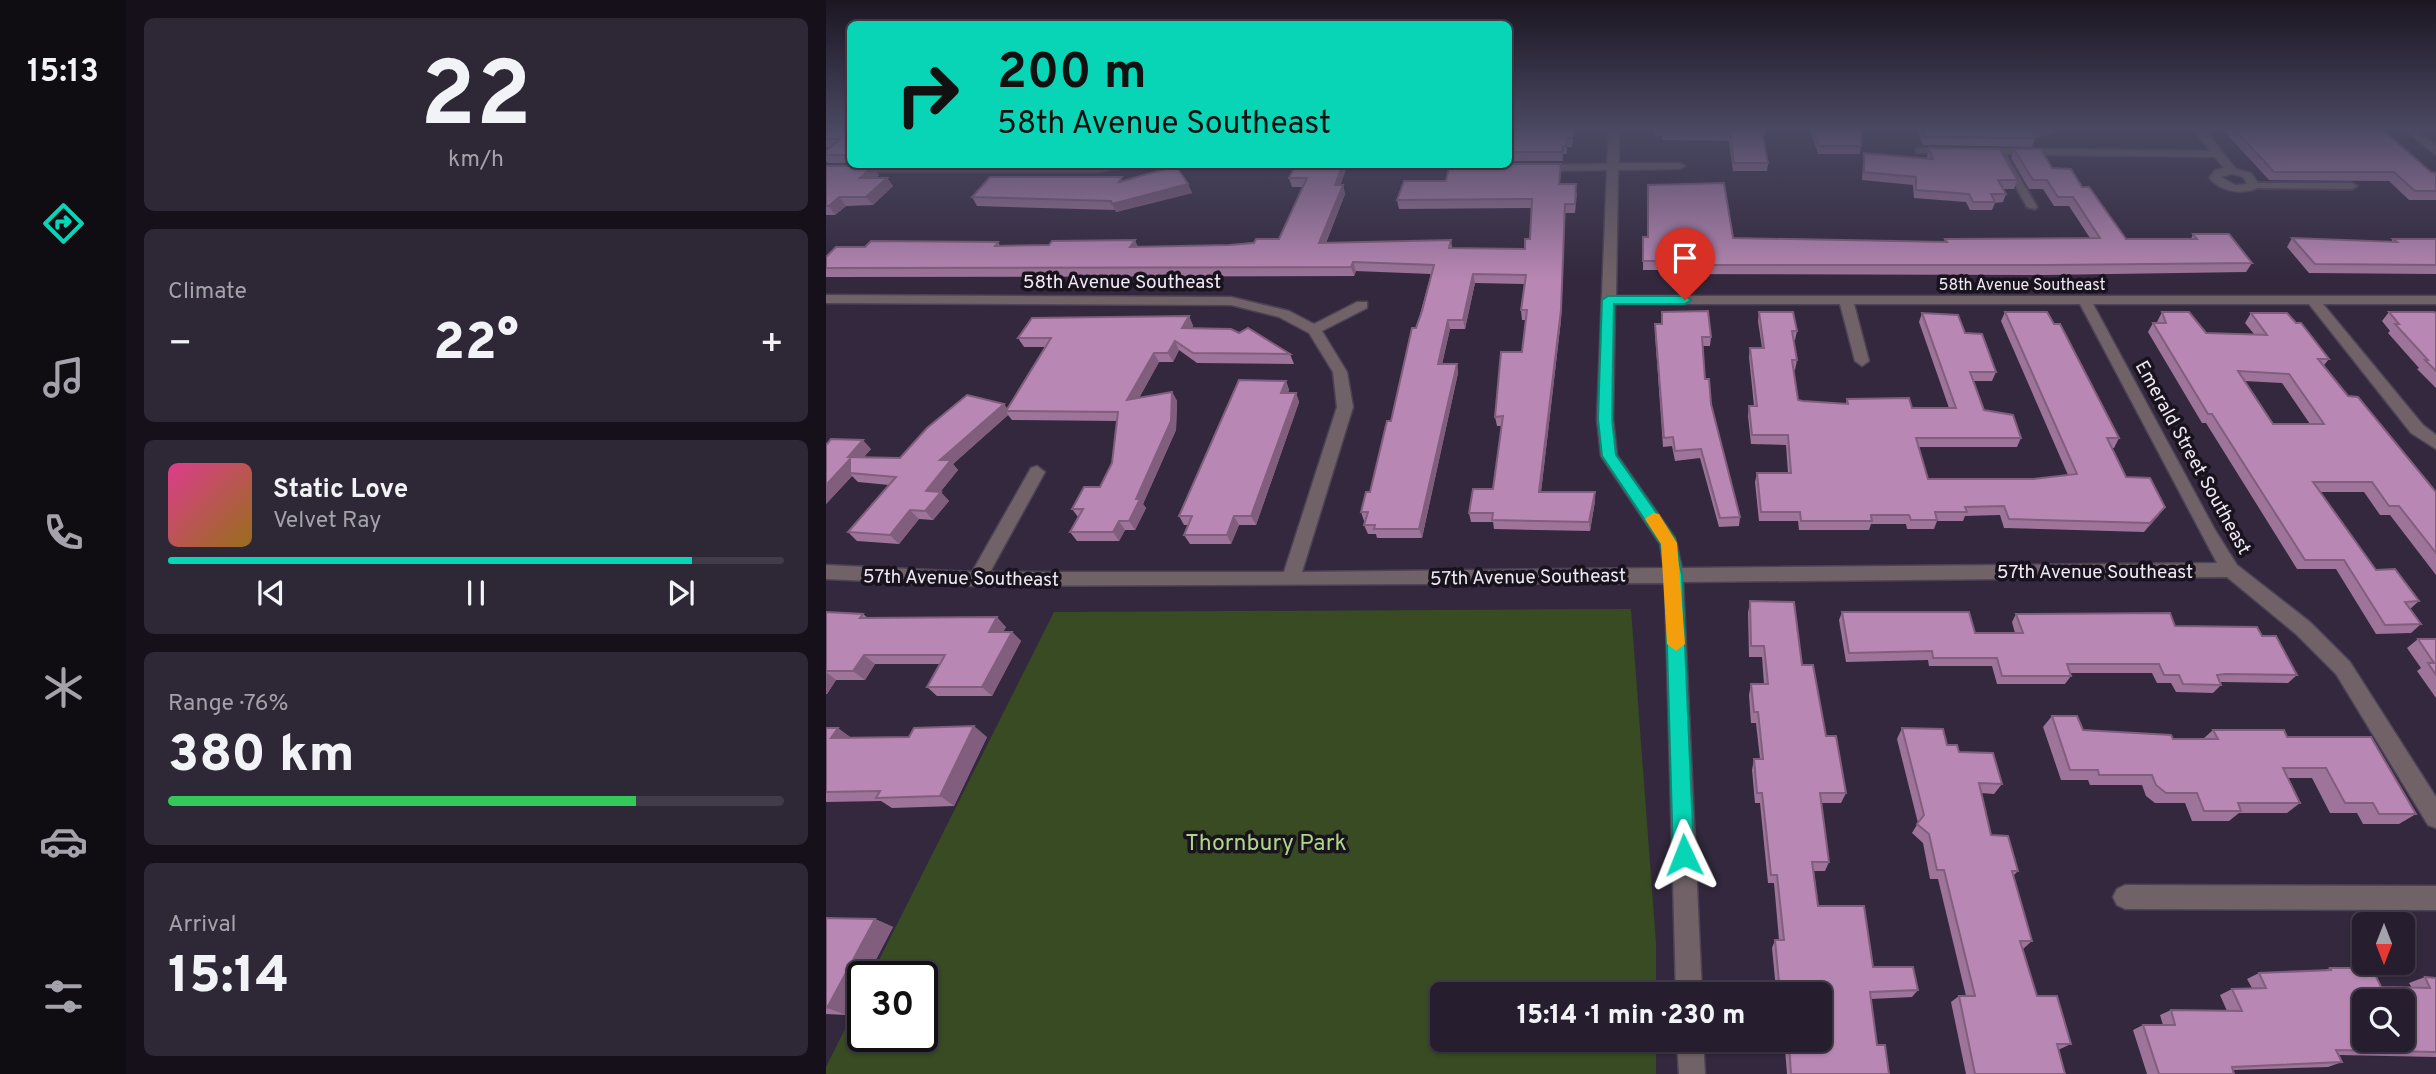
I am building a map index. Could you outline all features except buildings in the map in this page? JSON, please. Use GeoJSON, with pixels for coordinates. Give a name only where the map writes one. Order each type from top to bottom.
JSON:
{"type":"FeatureCollection","features":[{"type":"Feature","properties":{"kind":"street"},"geometry":{"type":"LineString","coordinates":[[1613,180],[1605,419],[1609,456],[1669,543],[1674,575],[1689,982]]}},
{"type":"Feature","properties":{"kind":"street"},"geometry":{"type":"LineString","coordinates":[[2219,180],[2238,189],[2254,186],[2252,180]]}},
{"type":"Feature","properties":{"kind":"street","name":"58th Avenue Southeast"},"geometry":{"type":"LineString","coordinates":[[826,299],[1231,302],[1284,314],[1314,330]]}},
{"type":"Feature","properties":{"kind":"street","name":"58th Avenue Southeast"},"geometry":{"type":"LineString","coordinates":[[1608,300],[2436,300]]}},
{"type":"Feature","properties":{"kind":"street"},"geometry":{"type":"LineString","coordinates":[[2313,300],[2417,429],[2436,443]]}},
{"type":"Feature","properties":{"kind":"street"},"geometry":{"type":"LineString","coordinates":[[1846,301],[1862,361]]}},
{"type":"Feature","properties":{"kind":"street","name":"Emerald Street Southeast"},"geometry":{"type":"LineString","coordinates":[[2085,301],[2209,535],[2231,570],[2303,628],[2343,668],[2436,817]]}},
{"type":"Feature","properties":{"kind":"street"},"geometry":{"type":"LineString","coordinates":[[1291,579],[1345,407],[1340,372],[1314,330],[1362,305]]}},
{"type":"Feature","properties":{"kind":"street"},"geometry":{"type":"LineString","coordinates":[[977,579],[1037,472]]}},
{"type":"Feature","properties":{"kind":"street","name":"57th Avenue Southeast"},"geometry":{"type":"LineString","coordinates":[[826,572],[977,579],[1291,579],[2231,570]]}},
{"type":"Feature","properties":{"kind":"street"},"geometry":{"type":"LineString","coordinates":[[2125,897],[2436,898]]}},
{"type":"Feature","properties":{"kind":"street"},"geometry":{"type":"LineString","coordinates":[[1691,1052],[1692,1074]]}},
{"type":"Feature","properties":{"kind":"lane"},"geometry":{"type":"LineString","coordinates":[[2017,180],[2032,208]]}},
{"type":"Feature","properties":{"kind":"lane"},"geometry":{"type":"LineString","coordinates":[[2254,186],[2352,186]]}},
{"type":"Feature","properties":{"kind":"green space","name":"Thornbury Park"},"geometry":{"type":"Polygon","coordinates":[[[1631,609],[1656,943],[1656,982],[1430,982],[1430,1052],[1656,1052],[1656,1074],[826,1074],[826,1067],[847,1025],[847,1052],[938,1052],[938,961],[879,961],[1054,612],[1631,609]]]}},
{"type":"Feature","properties":{"kind":"slow traffic"},"geometry":{"type":"LineString","coordinates":[[1653,519],[1669,543],[1674,575],[1676,644]]}},
{"type":"Feature","properties":{"kind":"route"},"geometry":{"type":"LineString","coordinates":[[1684,855],[1674,575],[1669,543],[1609,456],[1605,419],[1608,300],[1685,300]]}}]}
